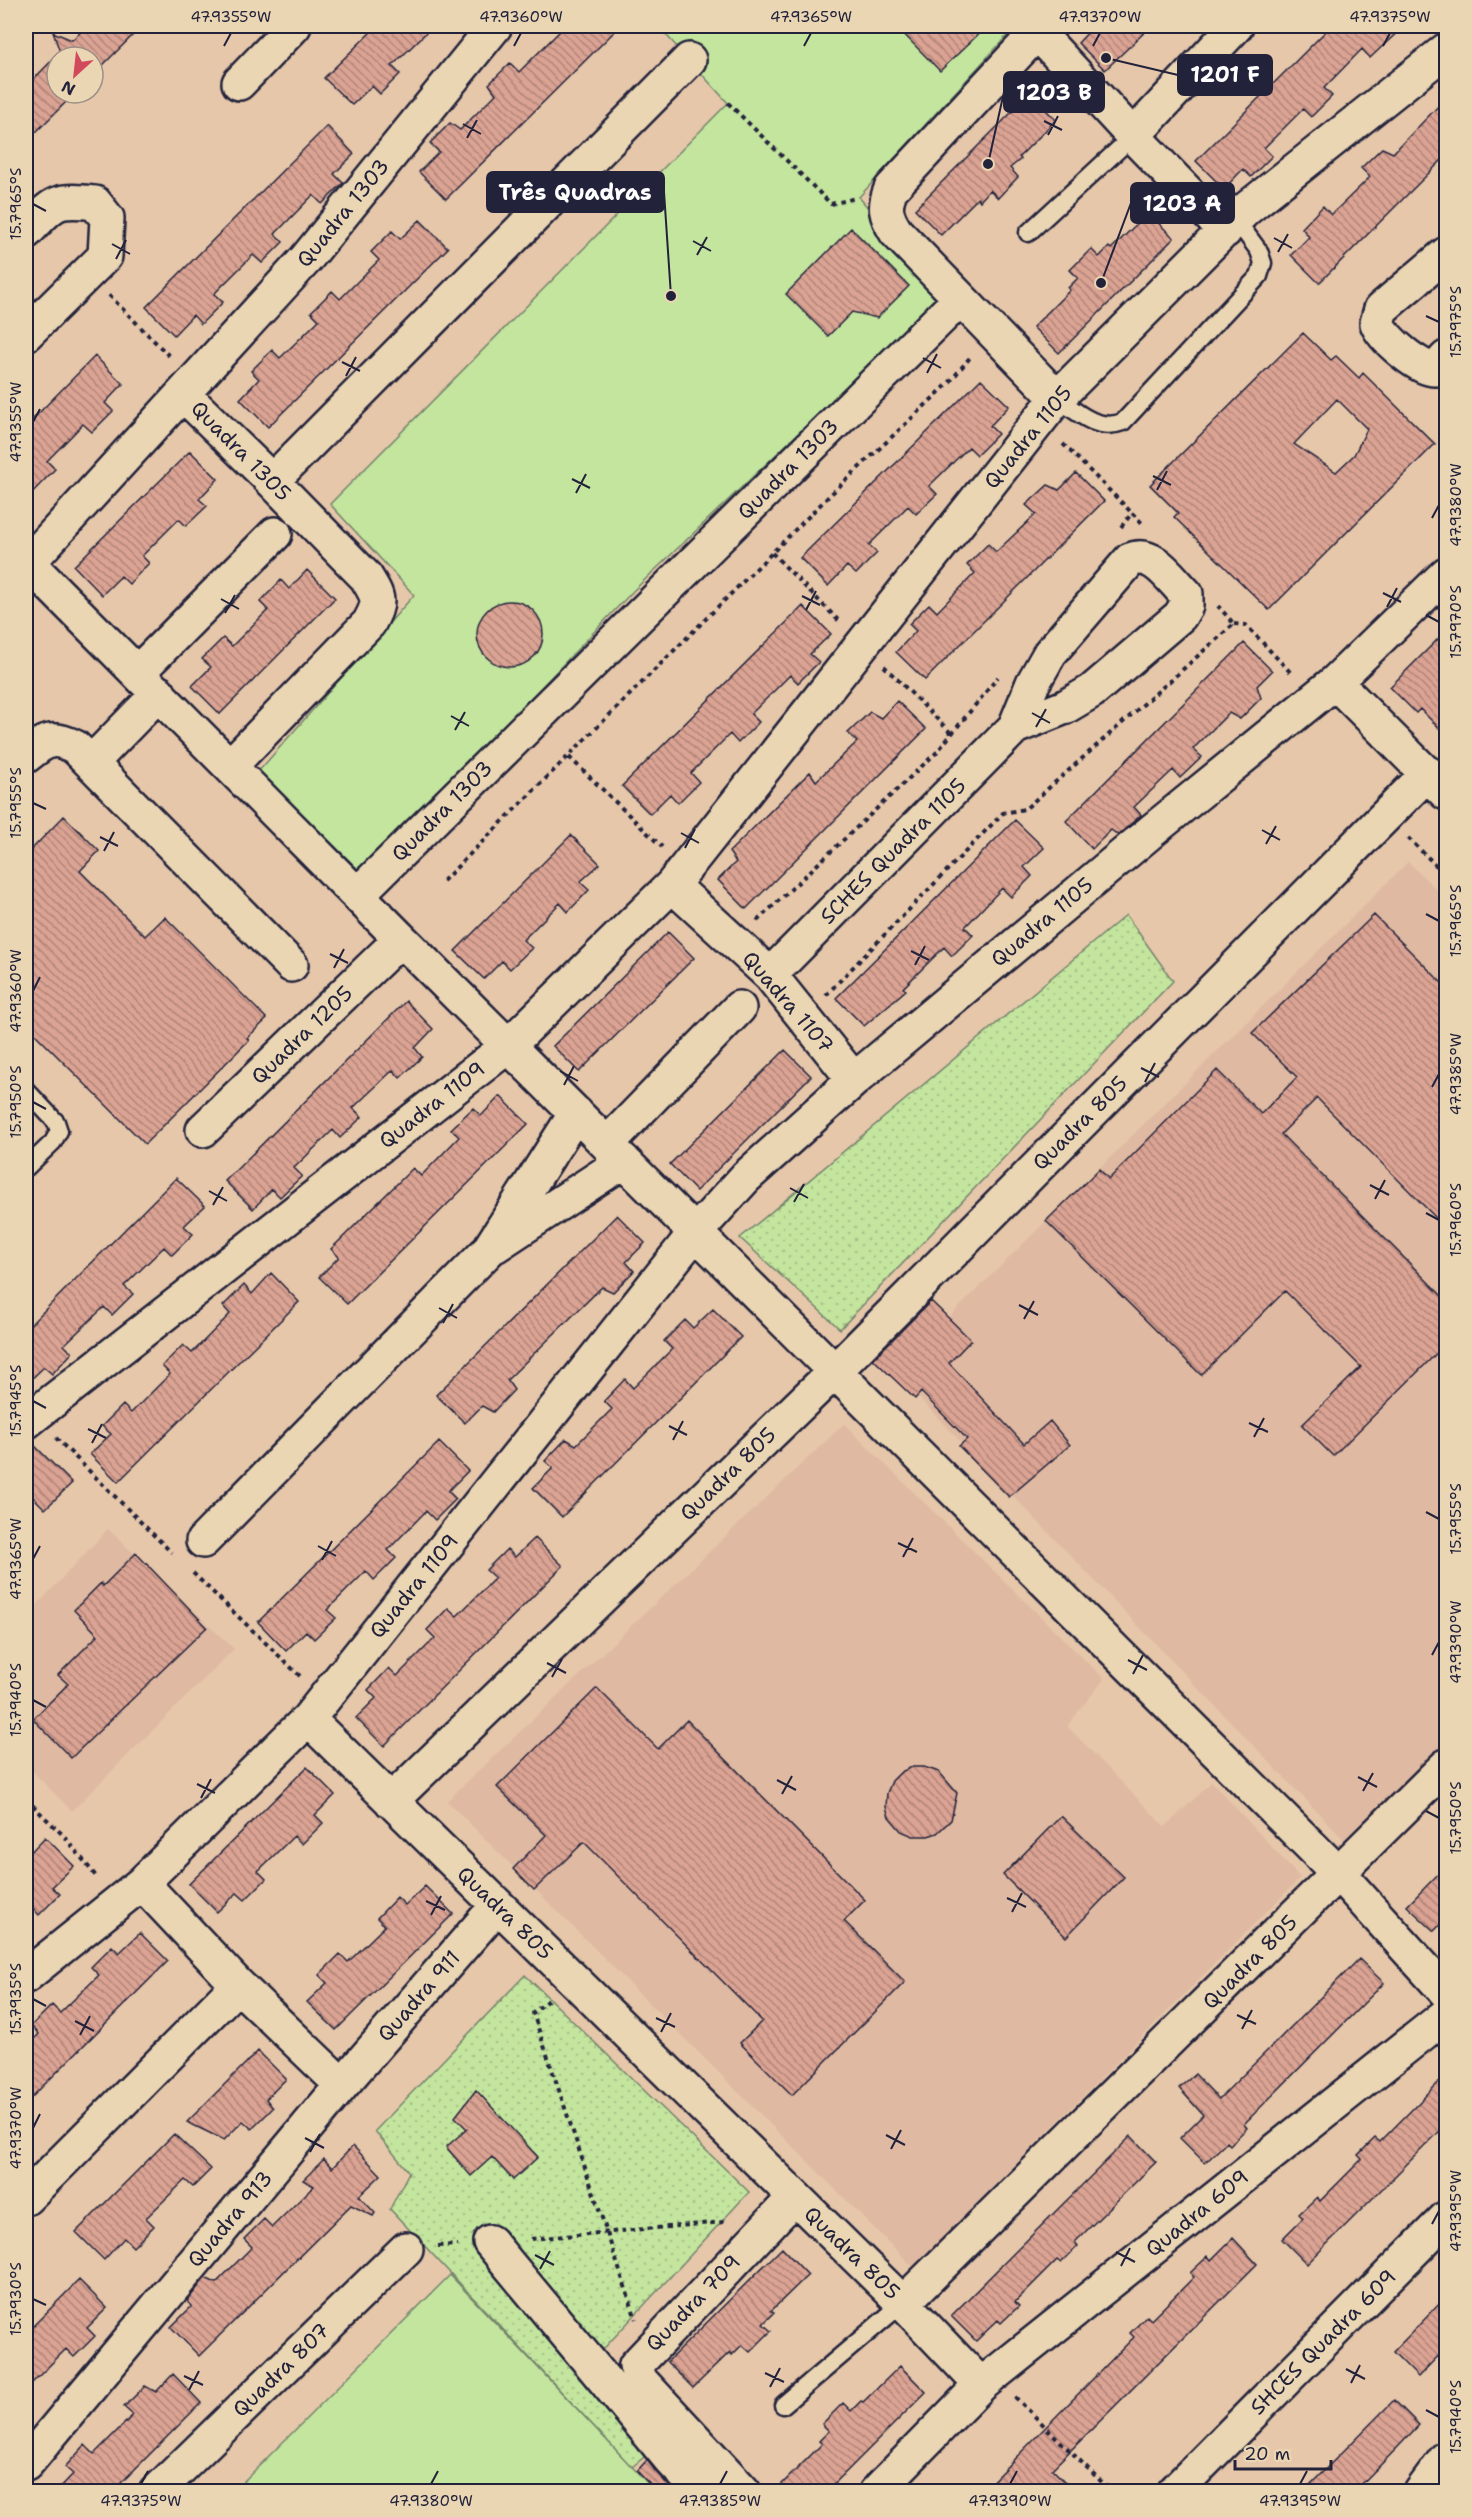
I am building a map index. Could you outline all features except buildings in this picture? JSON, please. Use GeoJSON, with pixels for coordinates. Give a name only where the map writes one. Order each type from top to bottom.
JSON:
{"type":"FeatureCollection","features":[{"type":"Feature","properties":{"kind":"street"},"geometry":{"type":"LineString","coordinates":[[239,83],[294,26]]}},
{"type":"Feature","properties":{"kind":"street","name":"Quadra 1303"},"geometry":{"type":"LineString","coordinates":[[184,395],[306,259],[495,26]]}},
{"type":"Feature","properties":{"kind":"street"},"geometry":{"type":"LineString","coordinates":[[1133,136],[1236,26]]}},
{"type":"Feature","properties":{"kind":"street"},"geometry":{"type":"LineString","coordinates":[[1048,409],[960,299],[896,232],[885,214],[885,202],[891,189],[1040,29],[1133,136],[1231,225]]}},
{"type":"Feature","properties":{"kind":"street","name":"Quadra 1105"},"geometry":{"type":"LineString","coordinates":[[679,877],[1048,409],[1231,225],[1446,50]]}},
{"type":"Feature","properties":{"kind":"street"},"geometry":{"type":"LineString","coordinates":[[272,480],[689,60]]}},
{"type":"Feature","properties":{"kind":"street"},"geometry":{"type":"LineString","coordinates":[[26,232],[56,203],[75,200],[95,203],[106,219],[105,256],[26,334]]}},
{"type":"Feature","properties":{"kind":"street"},"geometry":{"type":"LineString","coordinates":[[1446,254],[1381,309],[1377,323],[1384,336],[1426,369],[1436,369],[1446,358]]}},
{"type":"Feature","properties":{"kind":"street","name":"Quadra 1303"},"geometry":{"type":"LineString","coordinates":[[358,894],[960,299]]}},
{"type":"Feature","properties":{"kind":"street","name":"Quadra 1305"},"geometry":{"type":"LineString","coordinates":[[230,766],[369,623],[378,606],[378,596],[366,577],[272,480],[184,395],[27,564],[358,894]]}},
{"type":"Feature","properties":{"kind":"street","name":"Quadra 1305"},"geometry":{"type":"LineString","coordinates":[[91,763],[148,683],[275,534]]}},
{"type":"Feature","properties":{"kind":"street","name":"SCHES Quadra 1105"},"geometry":{"type":"LineString","coordinates":[[770,975],[1015,727],[1033,683],[1050,653],[1130,560],[1139,556],[1151,559],[1186,594],[1186,606],[1180,616],[1092,691],[1065,707],[1015,727]]}},
{"type":"Feature","properties":{"kind":"street","name":"Quadra 1105"},"geometry":{"type":"LineString","coordinates":[[854,1080],[1153,830],[1325,690],[1446,574]]}},
{"type":"Feature","properties":{"kind":"street"},"geometry":{"type":"LineString","coordinates":[[1325,690],[1437,783]]}},
{"type":"Feature","properties":{"kind":"street"},"geometry":{"type":"LineString","coordinates":[[26,756],[47,740],[61,740],[75,747],[291,964]]}},
{"type":"Feature","properties":{"kind":"street","name":"Quadra 805"},"geometry":{"type":"LineString","coordinates":[[391,1801],[834,1372],[1380,822],[1437,783]]}},
{"type":"Feature","properties":{"kind":"street"},"geometry":{"type":"LineString","coordinates":[[508,1046],[679,877]]}},
{"type":"Feature","properties":{"kind":"street","name":"Quadra 1107"},"geometry":{"type":"LineString","coordinates":[[679,877],[770,975],[854,1080]]}},
{"type":"Feature","properties":{"kind":"street"},"geometry":{"type":"LineString","coordinates":[[358,894],[1339,1874],[1446,1992]]}},
{"type":"Feature","properties":{"kind":"street","name":"Quadra 1205"},"geometry":{"type":"LineString","coordinates":[[203,1130],[401,939]]}},
{"type":"Feature","properties":{"kind":"street","name":"Quadra 1107"},"geometry":{"type":"LineString","coordinates":[[615,1153],[740,1008]]}},
{"type":"Feature","properties":{"kind":"street","name":"Quadra 1109"},"geometry":{"type":"LineString","coordinates":[[26,1422],[508,1046]]}},
{"type":"Feature","properties":{"kind":"street"},"geometry":{"type":"LineString","coordinates":[[695,1233],[746,1177],[854,1080]]}},
{"type":"Feature","properties":{"kind":"street"},"geometry":{"type":"LineString","coordinates":[[488,1251],[576,1113]]}},
{"type":"Feature","properties":{"kind":"street"},"geometry":{"type":"LineString","coordinates":[[203,1541],[488,1251],[615,1153]]}},
{"type":"Feature","properties":{"kind":"street","name":"Quadra 1109"},"geometry":{"type":"LineString","coordinates":[[26,1976],[142,1883],[308,1719],[695,1233]]}},
{"type":"Feature","properties":{"kind":"street","name":"Quadra 805"},"geometry":{"type":"LineString","coordinates":[[308,1719],[572,1979],[785,2208],[903,2303],[1446,1766]]}},
{"type":"Feature","properties":{"kind":"street"},"geometry":{"type":"LineString","coordinates":[[142,1883],[238,1985],[342,2085]]}},
{"type":"Feature","properties":{"kind":"street","name":"Quadra 911"},"geometry":{"type":"LineString","coordinates":[[342,2085],[497,1906]]}},
{"type":"Feature","properties":{"kind":"street"},"geometry":{"type":"LineString","coordinates":[[26,2198],[238,1985]]}},
{"type":"Feature","properties":{"kind":"street","name":"Quadra 609"},"geometry":{"type":"LineString","coordinates":[[876,2492],[987,2380],[1446,2015]]}},
{"type":"Feature","properties":{"kind":"street","name":"Quadra 913"},"geometry":{"type":"LineString","coordinates":[[26,2464],[342,2085]]}},
{"type":"Feature","properties":{"kind":"street","name":"Quadra 709"},"geometry":{"type":"LineString","coordinates":[[744,2492],[640,2380],[636,2365],[785,2208]]}},
{"type":"Feature","properties":{"kind":"street","name":"SHCES Quadra 609"},"geometry":{"type":"LineString","coordinates":[[1174,2492],[1446,2218]]}},
{"type":"Feature","properties":{"kind":"street"},"geometry":{"type":"LineString","coordinates":[[490,2242],[670,2459],[701,2492]]}},
{"type":"Feature","properties":{"kind":"street","name":"Quadra 807"},"geometry":{"type":"LineString","coordinates":[[156,2492],[406,2249]]}},
{"type":"Feature","properties":{"kind":"street"},"geometry":{"type":"LineString","coordinates":[[903,2303],[987,2380]]}},
{"type":"Feature","properties":{"kind":"street"},"geometry":{"type":"LineString","coordinates":[[1420,2492],[1446,2458]]}},
{"type":"Feature","properties":{"kind":"lane"},"geometry":{"type":"LineString","coordinates":[[1028,233],[1133,136]]}},
{"type":"Feature","properties":{"kind":"lane"},"geometry":{"type":"LineString","coordinates":[[1048,409],[1113,426],[1123,422],[1259,276],[1263,263],[1259,251],[1231,225]]}},
{"type":"Feature","properties":{"kind":"lane"},"geometry":{"type":"LineString","coordinates":[[26,1168],[53,1142],[59,1131],[56,1122],[28,1098]]}},
{"type":"Feature","properties":{"kind":"lane"},"geometry":{"type":"LineString","coordinates":[[783,2405],[903,2303]]}},
{"type":"Feature","properties":{"kind":"path"},"geometry":{"type":"LineString","coordinates":[[728,103],[831,204],[859,197]]}},
{"type":"Feature","properties":{"kind":"path"},"geometry":{"type":"LineString","coordinates":[[443,881],[830,495],[949,383],[975,351]]}},
{"type":"Feature","properties":{"kind":"path"},"geometry":{"type":"LineString","coordinates":[[1048,409],[1132,513]]}},
{"type":"Feature","properties":{"kind":"path"},"geometry":{"type":"LineString","coordinates":[[1234,624],[1246,625],[1325,690]]}},
{"type":"Feature","properties":{"kind":"path"},"geometry":{"type":"LineString","coordinates":[[569,757],[679,877]]}},
{"type":"Feature","properties":{"kind":"path"},"geometry":{"type":"LineString","coordinates":[[1380,822],[1402,840],[1407,837],[1446,875]]}},
{"type":"Feature","properties":{"kind":"path"},"geometry":{"type":"LineString","coordinates":[[26,1799],[66,1838],[117,1903]]}},
{"type":"Feature","properties":{"kind":"path"},"geometry":{"type":"LineString","coordinates":[[572,1979],[533,2013],[647,2351]]}},
{"type":"Feature","properties":{"kind":"path"},"geometry":{"type":"LineString","coordinates":[[406,2249],[606,2233],[785,2208]]}},
{"type":"Feature","properties":{"kind":"path"},"geometry":{"type":"LineString","coordinates":[[987,2380],[1111,2491],[1132,2492]]}},
{"type":"Feature","properties":{"kind":"shaded area"},"geometry":{"type":"Polygon","coordinates":[[[1408,862],[1446,899],[1446,1755],[1353,1849],[894,1372],[1408,862]]]}},
{"type":"Feature","properties":{"kind":"shaded area"},"geometry":{"type":"Polygon","coordinates":[[[844,1424],[1104,1679],[1067,1726],[1165,1827],[1212,1782],[1300,1878],[913,2267],[447,1801],[844,1424]]]}},
{"type":"Feature","properties":{"kind":"shaded area"},"geometry":{"type":"Polygon","coordinates":[[[108,1529],[234,1649],[72,1811],[26,1765],[26,1617],[108,1529]]]}},
{"type":"Feature","properties":{"kind":"green space"},"geometry":{"type":"Polygon","coordinates":[[[658,26],[1016,26],[859,197],[941,297],[634,590],[363,874],[258,772],[414,595],[330,504],[728,103],[658,26]]]}},
{"type":"Feature","properties":{"kind":"green space"},"geometry":{"type":"Polygon","coordinates":[[[1126,915],[1173,981],[840,1329],[740,1238],[1126,915]]]}},
{"type":"Feature","properties":{"kind":"green space"},"geometry":{"type":"Polygon","coordinates":[[[525,1975],[749,2192],[595,2358],[660,2444],[632,2467],[390,2209],[409,2172],[375,2131],[525,1975]]]}},
{"type":"Feature","properties":{"kind":"green space"},"geometry":{"type":"Polygon","coordinates":[[[450,2275],[655,2491],[234,2491],[450,2275]]]}},
{"type":"Feature","properties":{"kind":"place","name":"1201 F"},"geometry":{"type":"Point","coordinates":[1106,58]}},
{"type":"Feature","properties":{"kind":"place","name":"1203 B"},"geometry":{"type":"Point","coordinates":[988,164]}},
{"type":"Feature","properties":{"kind":"place","name":"1203 A"},"geometry":{"type":"Point","coordinates":[1101,283]}},
{"type":"Feature","properties":{"kind":"place","name":"Três Quadras"},"geometry":{"type":"Point","coordinates":[671,296]}}]}
